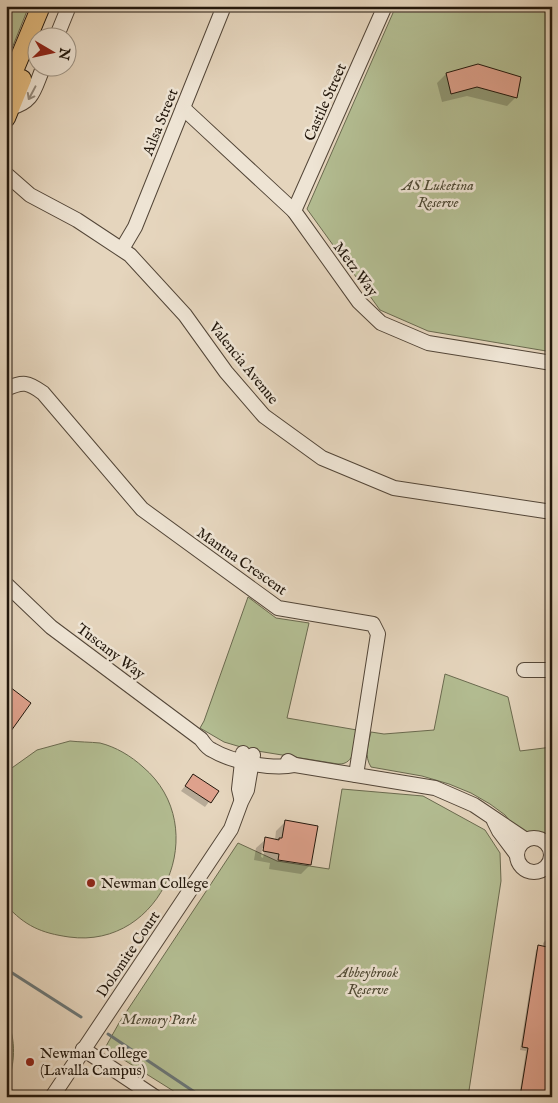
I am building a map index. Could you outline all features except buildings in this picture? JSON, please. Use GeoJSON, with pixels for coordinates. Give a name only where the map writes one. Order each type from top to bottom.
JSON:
{"type":"FeatureCollection","features":[{"type":"Feature","properties":{"kind":"main road"},"geometry":{"type":"LineString","coordinates":[[6,90],[41,6]]}},
{"type":"Feature","properties":{"kind":"main road"},"geometry":{"type":"LineString","coordinates":[[43,28],[52,6]]}},
{"type":"Feature","properties":{"kind":"main road"},"geometry":{"type":"LineString","coordinates":[[8,113],[28,66]]}},
{"type":"Feature","properties":{"kind":"street"},"geometry":{"type":"LineString","coordinates":[[60,28],[69,6]]}},
{"type":"Feature","properties":{"kind":"street","name":"Ailsa Street"},"geometry":{"type":"LineString","coordinates":[[122,249],[136,227],[224,6]]}},
{"type":"Feature","properties":{"kind":"street","name":"Castile Street"},"geometry":{"type":"LineString","coordinates":[[294,211],[385,6]]}},
{"type":"Feature","properties":{"kind":"street"},"geometry":{"type":"LineString","coordinates":[[8,113],[30,99],[39,78]]}},
{"type":"Feature","properties":{"kind":"street","name":"Metz Way"},"geometry":{"type":"LineString","coordinates":[[183,108],[294,211],[359,302],[382,323],[428,343],[552,364]]}},
{"type":"Feature","properties":{"kind":"street","name":"Valencia Avenue"},"geometry":{"type":"LineString","coordinates":[[6,174],[30,195]]}},
{"type":"Feature","properties":{"kind":"street","name":"Valencia Avenue"},"geometry":{"type":"LineString","coordinates":[[6,188],[30,195],[77,220],[122,249],[145,270],[185,315],[226,372],[264,416],[322,458],[394,488],[552,512]]}},
{"type":"Feature","properties":{"kind":"street","name":"Mantua Crescent"},"geometry":{"type":"LineString","coordinates":[[6,390],[16,384],[31,384],[43,393],[142,509],[278,608],[373,624],[378,634],[356,774]]}},
{"type":"Feature","properties":{"kind":"street","name":"Tuscany Way"},"geometry":{"type":"LineString","coordinates":[[6,584],[51,627],[201,739],[209,749],[225,757],[285,759],[295,764],[435,788],[474,805],[526,840]]}},
{"type":"Feature","properties":{"kind":"street"},"geometry":{"type":"LineString","coordinates":[[524,670],[552,670]]}},
{"type":"Feature","properties":{"kind":"street","name":"Dolomite Court"},"geometry":{"type":"LineString","coordinates":[[52,1097],[231,830],[247,790],[247,758]]}},
{"type":"Feature","properties":{"kind":"street","name":"Tuscany Way"},"geometry":{"type":"LineString","coordinates":[[492,818],[517,855]]}},
{"type":"Feature","properties":{"kind":"street"},"geometry":{"type":"LineString","coordinates":[[538,839],[544,841],[551,851],[549,866],[532,872],[524,869],[518,861],[517,855],[520,846],[526,840],[538,839]]}},
{"type":"Feature","properties":{"kind":"street"},"geometry":{"type":"LineString","coordinates":[[83,1049],[155,1097]]}},
{"type":"Feature","properties":{"kind":"green space"},"geometry":{"type":"Polygon","coordinates":[[[6,6],[29,6],[6,63],[6,6]]]}},
{"type":"Feature","properties":{"kind":"green space","name":"AS Luketina Reserve"},"geometry":{"type":"Polygon","coordinates":[[[396,6],[552,6],[552,352],[428,331],[380,310],[307,209],[396,6]]]}},
{"type":"Feature","properties":{"kind":"green space"},"geometry":{"type":"Polygon","coordinates":[[[248,597],[276,618],[309,623],[287,718],[357,730],[354,752],[348,761],[338,764],[251,750],[224,742],[200,728],[248,597]]]}},
{"type":"Feature","properties":{"kind":"green space"},"geometry":{"type":"Polygon","coordinates":[[[445,674],[508,697],[520,751],[552,747],[552,840],[539,833],[522,831],[490,804],[471,793],[449,784],[422,776],[371,767],[367,755],[371,732],[384,734],[434,730],[445,674]]]}},
{"type":"Feature","properties":{"kind":"green space"},"geometry":{"type":"Polygon","coordinates":[[[70,741],[100,743],[117,749],[133,759],[143,767],[164,792],[174,821],[175,851],[167,879],[152,905],[130,924],[102,936],[69,937],[42,931],[20,918],[6,905],[6,774],[37,750],[70,741]]]}},
{"type":"Feature","properties":{"kind":"green space","name":"Abbeybrook Reserve"},"geometry":{"type":"Polygon","coordinates":[[[342,789],[423,796],[485,830],[500,853],[501,881],[468,1097],[183,1097],[105,1048],[119,1023],[238,843],[277,861],[329,869],[342,789]]]}},
{"type":"Feature","properties":{"kind":"green space"},"geometry":{"type":"Polygon","coordinates":[[[6,1015],[12,1035],[13,1062],[6,1091],[6,1015]]]}},
{"type":"Feature","properties":{"kind":"waterway"},"geometry":{"type":"LineString","coordinates":[[6,969],[81,1017]]}},
{"type":"Feature","properties":{"kind":"waterway"},"geometry":{"type":"LineString","coordinates":[[108,1034],[202,1097]]}},
{"type":"Feature","properties":{"kind":"place","name":"Newman College"},"geometry":{"type":"Point","coordinates":[91,883]}},
{"type":"Feature","properties":{"kind":"place","name":"Newman College (Lavalla Campus)"},"geometry":{"type":"Point","coordinates":[30,1062]}},
{"type":"Feature","properties":{"kind":"park label","name":"Memory Park"},"geometry":{"type":"Point","coordinates":[159,1019]}}]}
